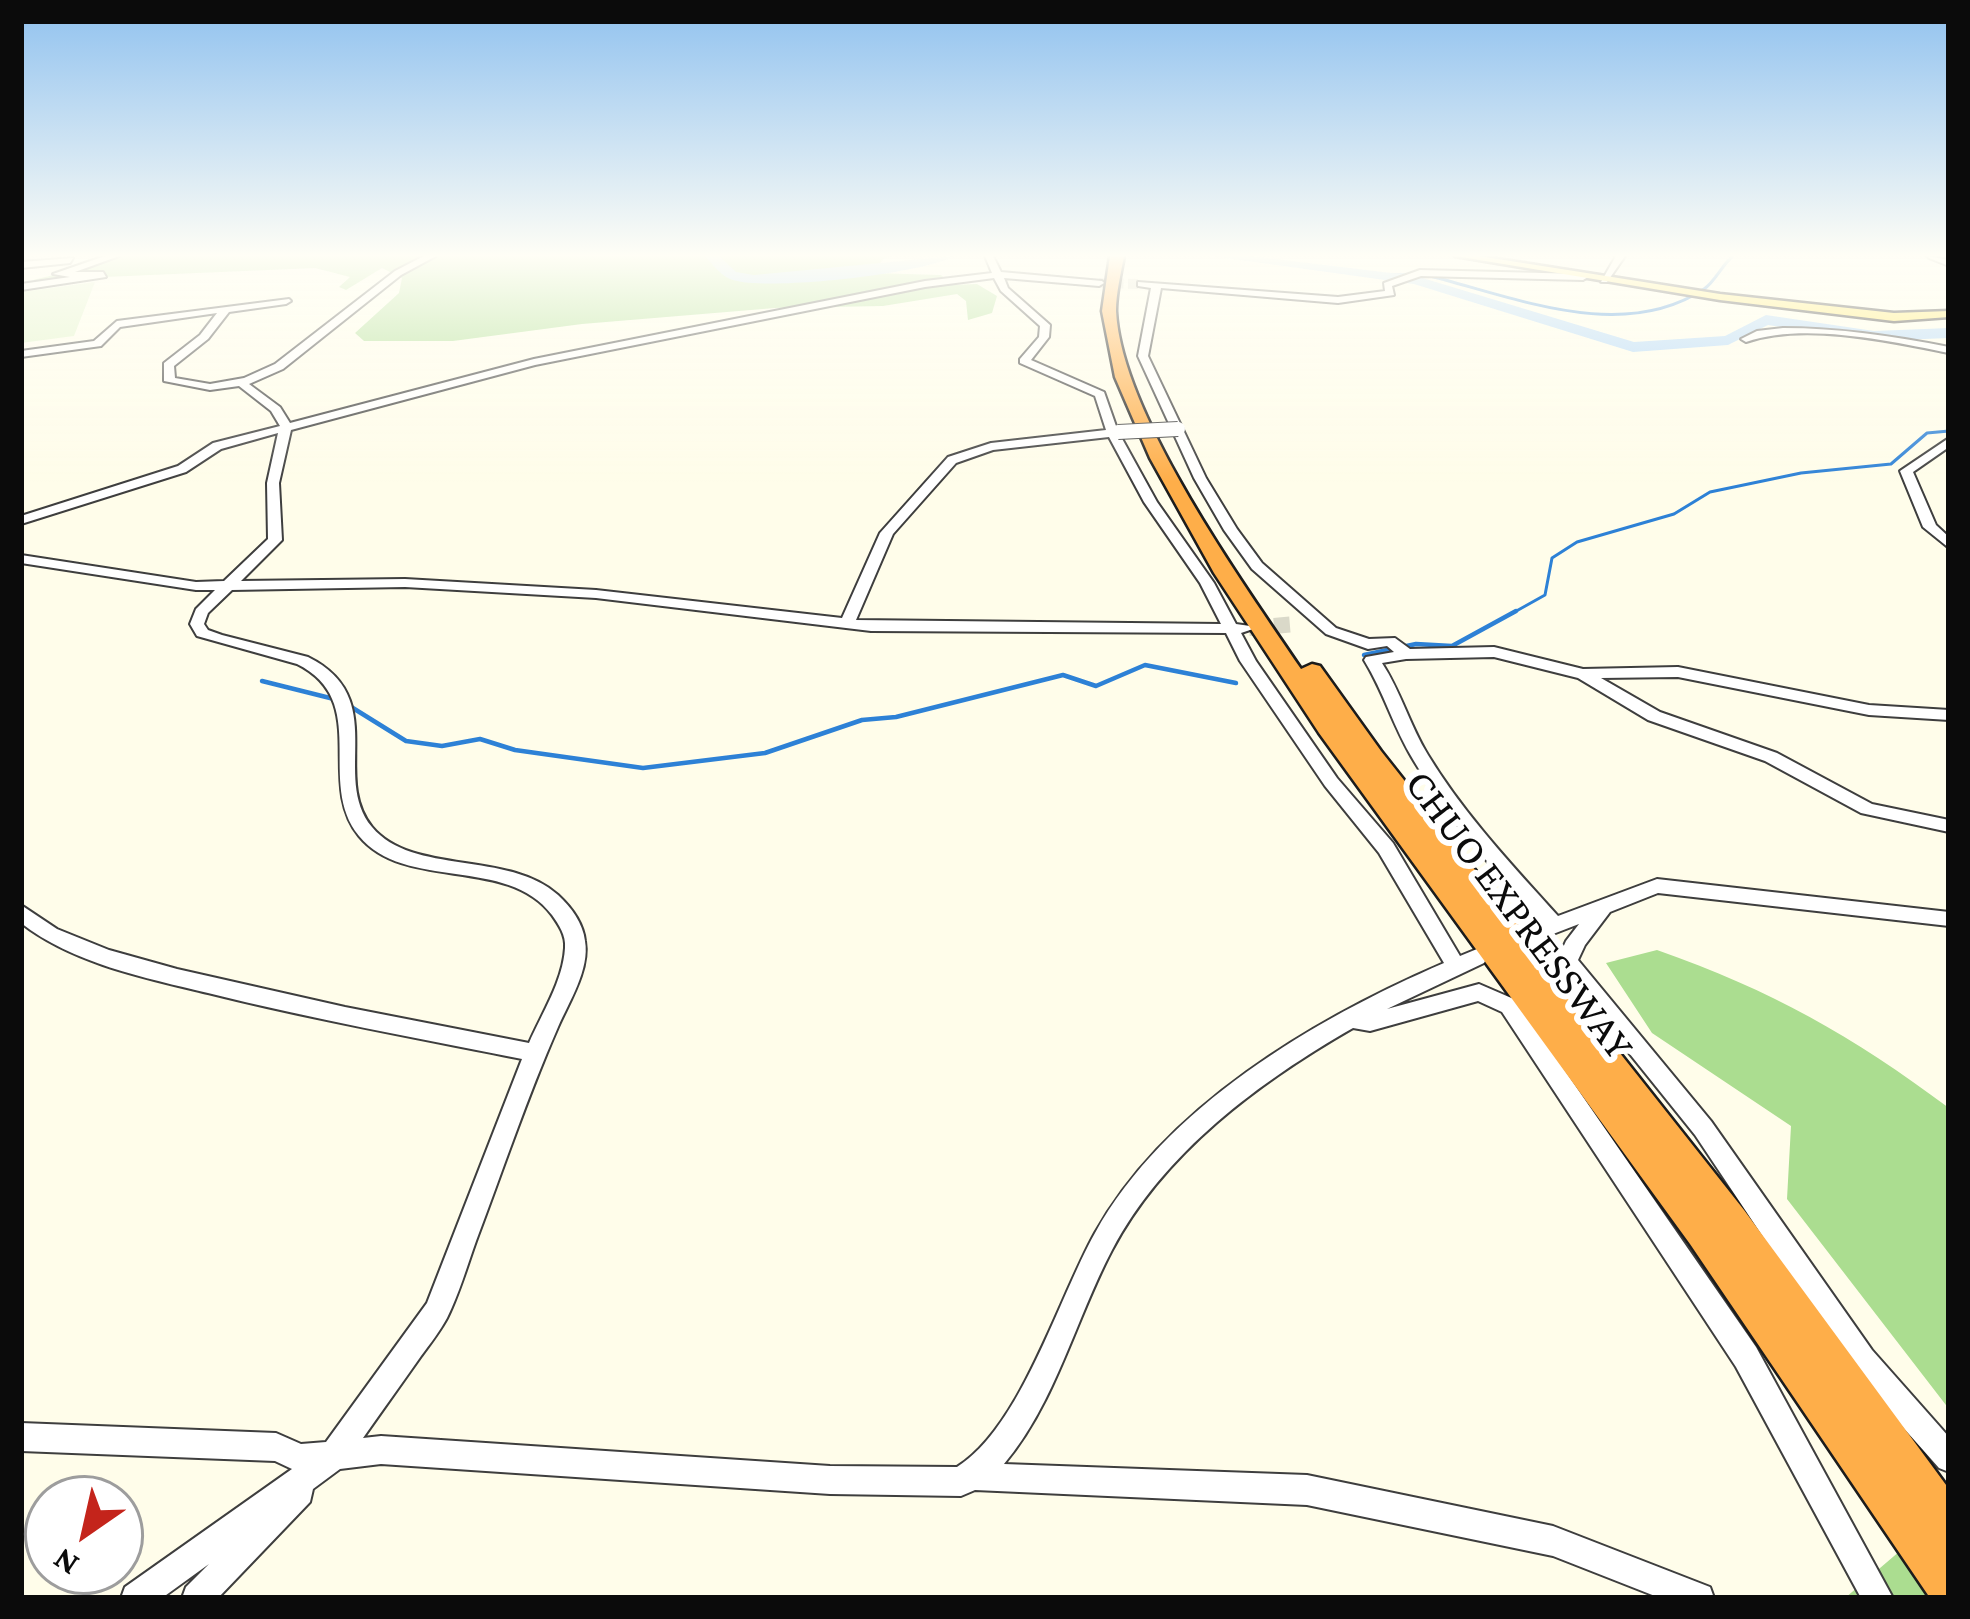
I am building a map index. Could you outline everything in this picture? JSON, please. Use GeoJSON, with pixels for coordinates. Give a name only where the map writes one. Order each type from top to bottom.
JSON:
{"type":"FeatureCollection","features":[{"type":"Feature","properties":{"kind":"highway","name":"CHUO EXPRESSWAY"},"geometry":{"type":"LineString","coordinates":[[1113,332],[1123,377],[1159,458],[1225,573],[1328,727],[1703,1232],[1949,1586]]}},
{"type":"Feature","properties":{"kind":"highway","name":"CHUO EXPRESSWAY"},"geometry":{"type":"LineString","coordinates":[[1128,332],[1138,377],[1192,490],[1372,758],[1731,1222],[1949,1526]]}},
{"type":"Feature","properties":{"kind":"street"},"geometry":{"type":"LineString","coordinates":[[21,355],[97,344],[109,332]]}},
{"type":"Feature","properties":{"kind":"street"},"geometry":{"type":"LineString","coordinates":[[208,332],[168,365],[167,378],[193,385],[244,386],[328,332]]}},
{"type":"Feature","properties":{"kind":"street"},"geometry":{"type":"LineString","coordinates":[[21,520],[182,469],[217,446],[556,357],[692,332]]}},
{"type":"Feature","properties":{"kind":"street"},"geometry":{"type":"LineString","coordinates":[[978,1477],[1014,1426],[1107,1235],[1137,1190],[1257,1078],[1348,1019],[1466,962],[1386,848],[1287,722],[1239,628],[1115,432],[1100,394],[1092,386],[1024,361],[1047,332]]}},
{"type":"Feature","properties":{"kind":"street"},"geometry":{"type":"LineString","coordinates":[[1143,332],[1144,356],[1200,478],[1257,566],[1317,622],[1347,640],[1390,641],[1406,653]]}},
{"type":"Feature","properties":{"kind":"street"},"geometry":{"type":"LineString","coordinates":[[1747,339],[1757,332]]}},
{"type":"Feature","properties":{"kind":"street"},"geometry":{"type":"LineString","coordinates":[[1801,332],[1949,350]]}},
{"type":"Feature","properties":{"kind":"street"},"geometry":{"type":"LineString","coordinates":[[197,1598],[334,1456],[437,1311],[535,1053],[571,973],[576,943],[553,897],[523,883],[390,850],[365,833],[352,798],[347,719],[338,684],[314,666],[282,653],[202,633],[197,623],[201,612],[275,540],[272,483],[286,427],[275,410],[244,386]]}},
{"type":"Feature","properties":{"kind":"street"},"geometry":{"type":"LineString","coordinates":[[847,624],[887,533],[952,460],[991,447],[1180,429]]}},
{"type":"Feature","properties":{"kind":"street"},"geometry":{"type":"LineString","coordinates":[[1949,442],[1906,471],[1930,527],[1949,544]]}},
{"type":"Feature","properties":{"kind":"street"},"geometry":{"type":"LineString","coordinates":[[21,559],[226,586],[405,584],[596,595],[847,624],[1239,628]]}},
{"type":"Feature","properties":{"kind":"street"},"geometry":{"type":"LineString","coordinates":[[1298,624],[1317,622]]}},
{"type":"Feature","properties":{"kind":"street"},"geometry":{"type":"LineString","coordinates":[[1949,715],[1869,710],[1678,672],[1583,674],[1494,652],[1406,653],[1372,659],[1393,689],[1420,757],[1543,928],[1657,886],[1949,919]]}},
{"type":"Feature","properties":{"kind":"street"},"geometry":{"type":"LineString","coordinates":[[1583,674],[1654,716],[1771,758],[1867,808],[1949,826]]}},
{"type":"Feature","properties":{"kind":"street"},"geometry":{"type":"LineString","coordinates":[[1604,904],[1567,961],[1703,1128],[1862,1360],[1949,1458]]}},
{"type":"Feature","properties":{"kind":"street"},"geometry":{"type":"LineString","coordinates":[[21,912],[51,937],[160,974],[535,1053]]}},
{"type":"Feature","properties":{"kind":"street"},"geometry":{"type":"LineString","coordinates":[[1348,1019],[1370,1022],[1480,992],[1509,1006],[1746,1357],[1878,1598]]}},
{"type":"Feature","properties":{"kind":"street"},"geometry":{"type":"LineString","coordinates":[[21,1437],[276,1447],[300,1458],[381,1450],[830,1480],[961,1482],[978,1477],[1307,1490],[1553,1541],[1699,1598]]}},
{"type":"Feature","properties":{"kind":"street"},"geometry":{"type":"LineString","coordinates":[[136,1598],[334,1456]]}},
{"type":"Feature","properties":{"kind":"green space"},"geometry":{"type":"Polygon","coordinates":[[[21,332],[76,332],[74,336],[21,343],[21,332]]]}},
{"type":"Feature","properties":{"kind":"green space"},"geometry":{"type":"Polygon","coordinates":[[[525,332],[453,341],[364,341],[355,333],[525,332]]]}},
{"type":"Feature","properties":{"kind":"green space"},"geometry":{"type":"Polygon","coordinates":[[[1657,950],[1810,1017],[1949,1108],[1949,1409],[1787,1199],[1791,1126],[1652,1033],[1606,963],[1657,950]]]}},
{"type":"Feature","properties":{"kind":"green space"},"geometry":{"type":"Polygon","coordinates":[[[1949,1509],[1949,1598],[1845,1598],[1949,1509]]]}},
{"type":"Feature","properties":{"kind":"waterway"},"geometry":{"type":"LineString","coordinates":[[1583,332],[1633,347],[1728,340],[1744,332]]}},
{"type":"Feature","properties":{"kind":"waterway"},"geometry":{"type":"LineString","coordinates":[[1844,332],[1874,336],[1949,333]]}},
{"type":"Feature","properties":{"kind":"waterway"},"geometry":{"type":"LineString","coordinates":[[1511,614],[1545,595],[1552,558],[1577,542],[1674,514],[1710,492],[1801,473],[1891,464],[1927,433],[1949,431]]}},
{"type":"Feature","properties":{"kind":"waterway"},"geometry":{"type":"LineString","coordinates":[[1364,655],[1416,644],[1452,646],[1516,611]]}},
{"type":"Feature","properties":{"kind":"waterway"},"geometry":{"type":"LineString","coordinates":[[348,705],[406,741],[442,746],[480,739],[515,750],[643,768],[765,753],[862,720],[896,717],[1063,675],[1096,686],[1145,665],[1236,683]]}},
{"type":"Feature","properties":{"kind":"waterway"},"geometry":{"type":"LineString","coordinates":[[262,681],[338,700]]}},
{"type":"Feature","properties":{"kind":"tunnel"},"geometry":{"type":"LineString","coordinates":[[1249,628],[1297,624]]}}]}
